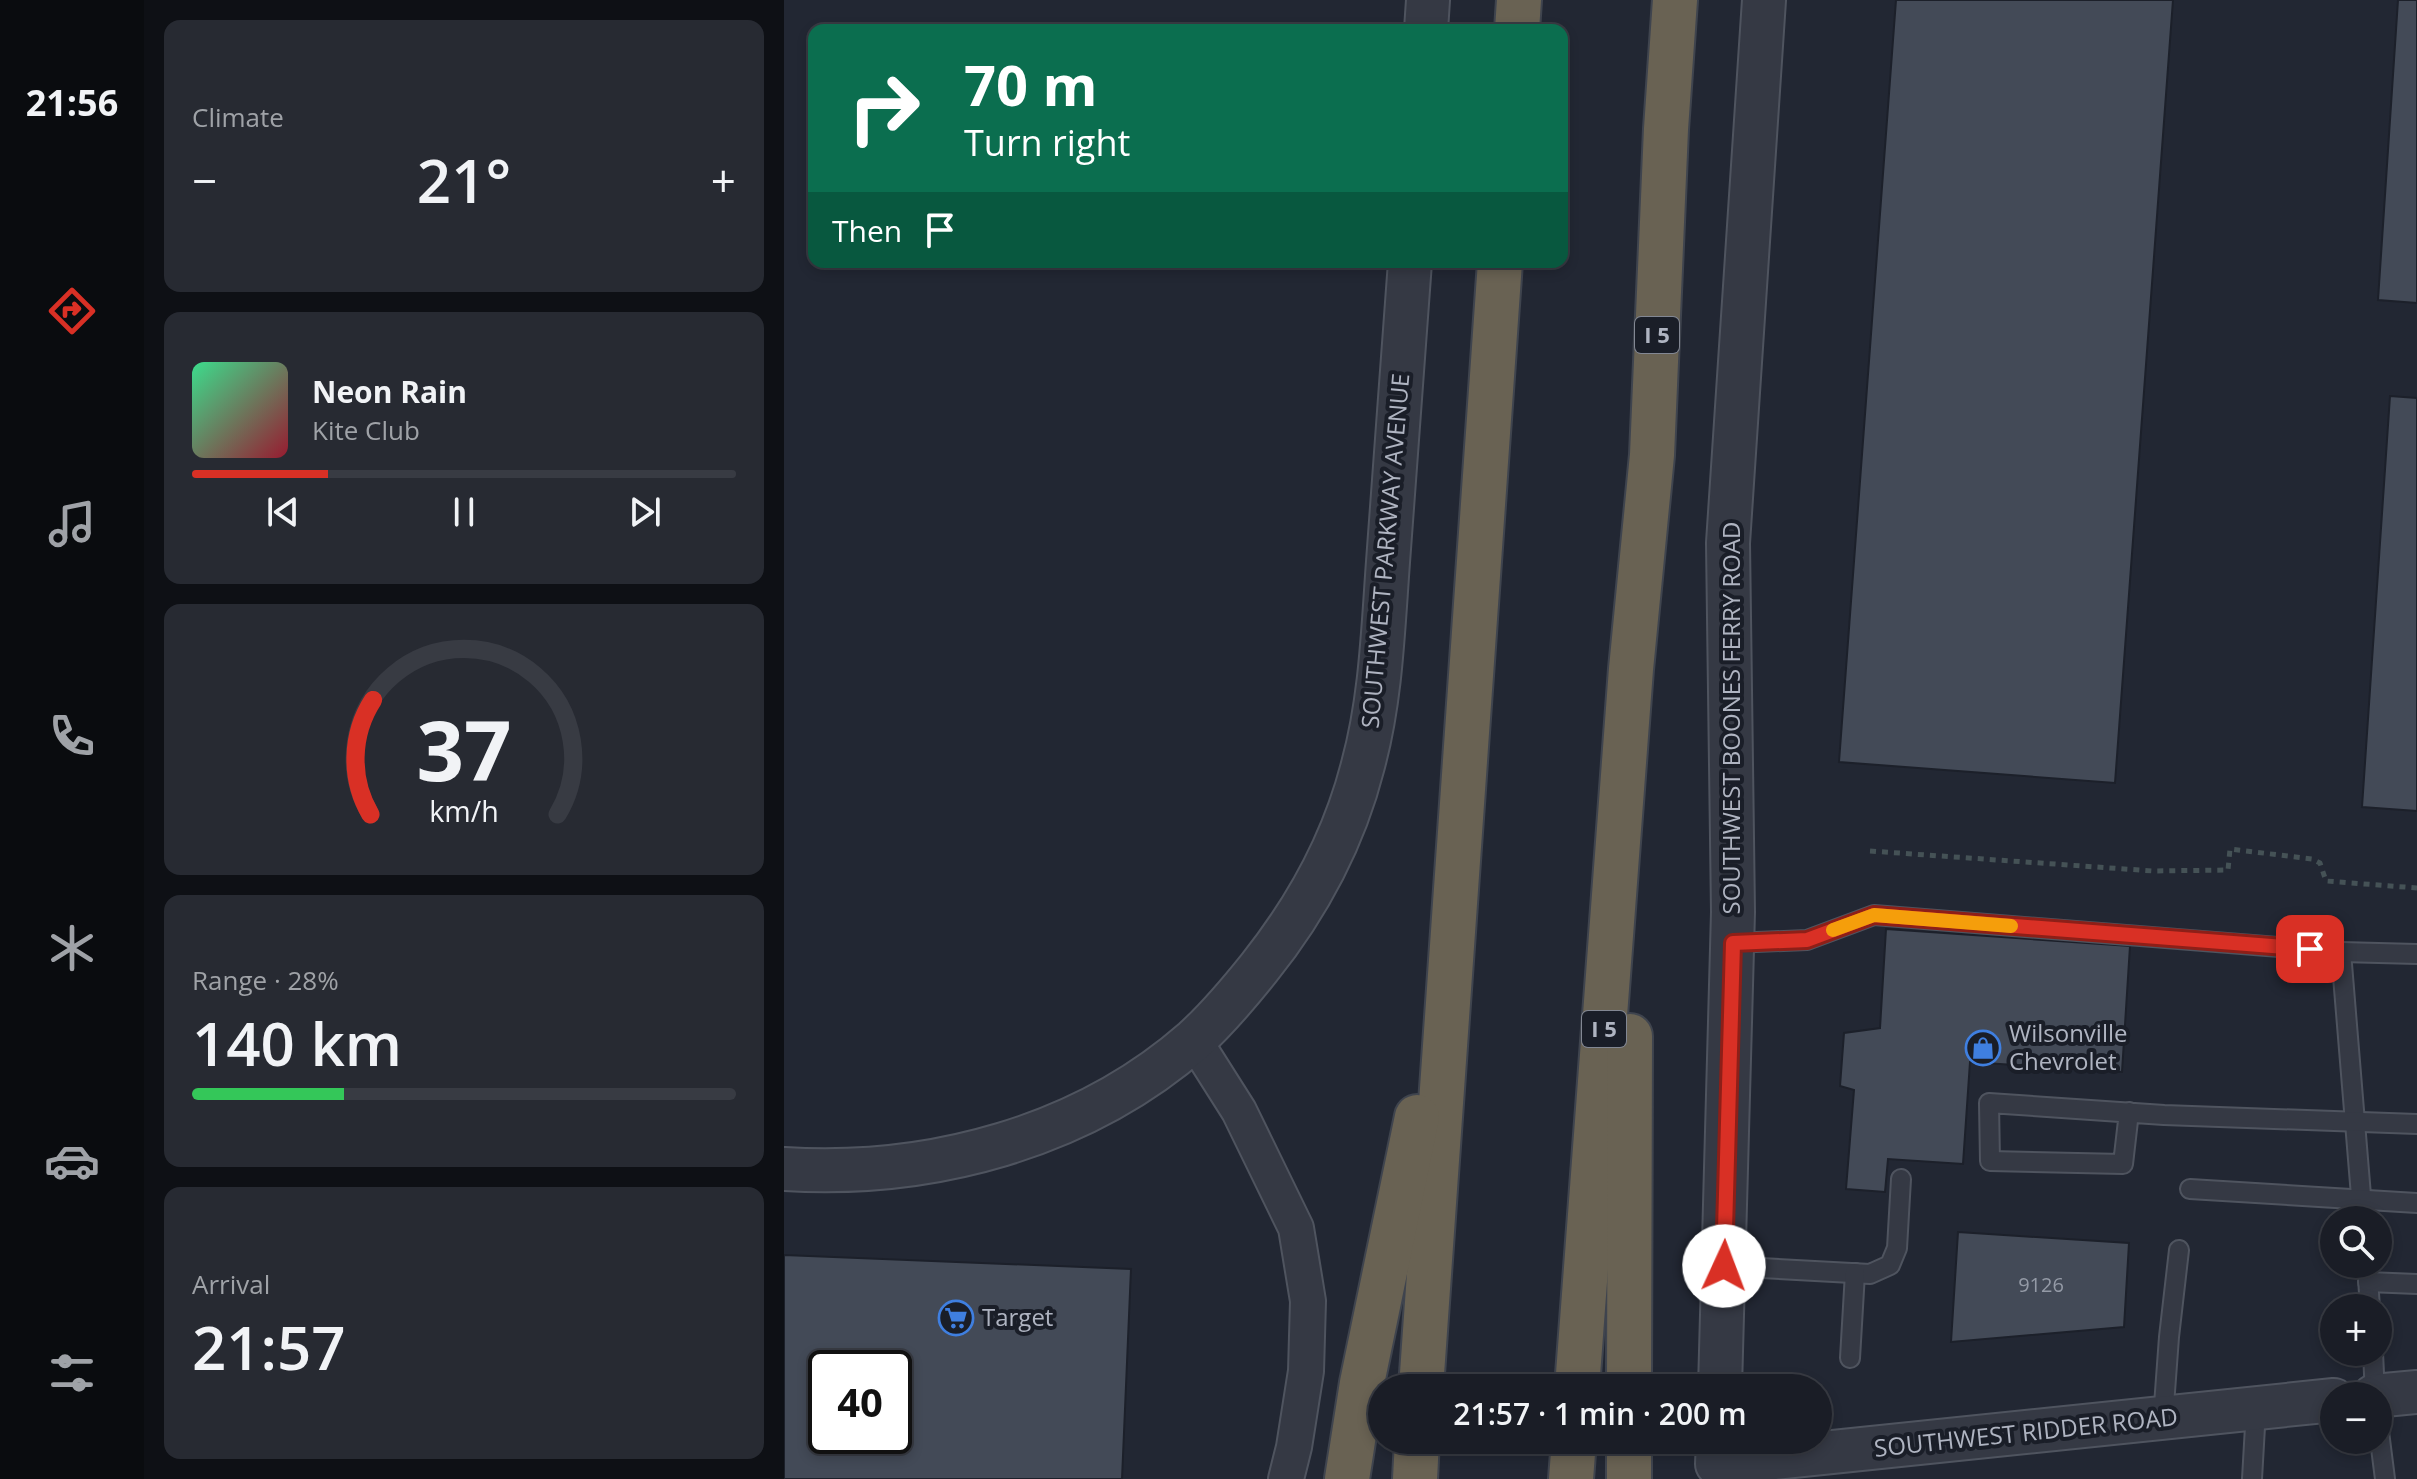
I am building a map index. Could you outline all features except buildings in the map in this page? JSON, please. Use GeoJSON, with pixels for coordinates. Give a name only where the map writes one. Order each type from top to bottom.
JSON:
{"type":"FeatureCollection","features":[{"type":"Feature","properties":{"kind":"highway"},"geometry":{"type":"LineString","coordinates":[[1517,24],[1519,0]]}},
{"type":"Feature","properties":{"kind":"highway","name":"I 5"},"geometry":{"type":"LineString","coordinates":[[1578,1374],[1631,669],[1652,455],[1666,129],[1675,0]]}},
{"type":"Feature","properties":{"kind":"highway"},"geometry":{"type":"LineString","coordinates":[[1422,1374],[1500,268]]}},
{"type":"Feature","properties":{"kind":"highway","name":"I 5"},"geometry":{"type":"LineString","coordinates":[[1629,1374],[1631,669]]}},
{"type":"Feature","properties":{"kind":"highway"},"geometry":{"type":"LineString","coordinates":[[1347,1479],[1362,1383],[1451,950]]}},
{"type":"Feature","properties":{"kind":"highway"},"geometry":{"type":"LineString","coordinates":[[1415,1479],[1416,1454]]}},
{"type":"Feature","properties":{"kind":"highway"},"geometry":{"type":"LineString","coordinates":[[1571,1479],[1573,1454]]}},
{"type":"Feature","properties":{"kind":"highway"},"geometry":{"type":"LineString","coordinates":[[1629,1454],[1629,1479]]}},
{"type":"Feature","properties":{"kind":"street"},"geometry":{"type":"LineString","coordinates":[[1426,24],[1428,0]]}},
{"type":"Feature","properties":{"kind":"street","name":"SOUTHWEST BOONES FERRY ROAD"},"geometry":{"type":"LineString","coordinates":[[1720,1374],[1733,943],[1728,543],[1764,0]]}},
{"type":"Feature","properties":{"kind":"street","name":"SOUTHWEST PARKWAY AVENUE"},"geometry":{"type":"LineString","coordinates":[[784,1169],[860,1171],[951,1159],[1010,1143],[1078,1115],[1131,1086],[1194,1040],[1249,981],[1294,921],[1333,849],[1360,777],[1370,734],[1381,647],[1410,268]]}},
{"type":"Feature","properties":{"kind":"street"},"geometry":{"type":"LineString","coordinates":[[1194,1040],[1239,1111],[1296,1228],[1308,1301],[1306,1371],[1286,1479]]}},
{"type":"Feature","properties":{"kind":"street"},"geometry":{"type":"LineString","coordinates":[[2392,1394],[2417,1392]]}},
{"type":"Feature","properties":{"kind":"street","name":"SOUTHWEST RIDDER ROAD"},"geometry":{"type":"LineString","coordinates":[[1725,1454],[1774,1469],[2320,1402]]}},
{"type":"Feature","properties":{"kind":"lane"},"geometry":{"type":"LineString","coordinates":[[1733,943],[1807,940],[1874,915],[2341,952],[2417,954]]}},
{"type":"Feature","properties":{"kind":"lane"},"geometry":{"type":"LineString","coordinates":[[2341,952],[2362,1206]]}},
{"type":"Feature","properties":{"kind":"lane"},"geometry":{"type":"LineString","coordinates":[[2129,1112],[2123,1164],[1990,1161],[1989,1103],[2417,1124]]}},
{"type":"Feature","properties":{"kind":"lane"},"geometry":{"type":"LineString","coordinates":[[1724,1266],[1870,1274],[1890,1265],[1897,1248],[1901,1179]]}},
{"type":"Feature","properties":{"kind":"lane"},"geometry":{"type":"LineString","coordinates":[[2190,1189],[2323,1206]]}},
{"type":"Feature","properties":{"kind":"lane"},"geometry":{"type":"LineString","coordinates":[[2392,1207],[2417,1203]]}},
{"type":"Feature","properties":{"kind":"lane"},"geometry":{"type":"LineString","coordinates":[[2163,1419],[2179,1250]]}},
{"type":"Feature","properties":{"kind":"lane"},"geometry":{"type":"LineString","coordinates":[[1850,1358],[1855,1273]]}},
{"type":"Feature","properties":{"kind":"lane"},"geometry":{"type":"LineString","coordinates":[[2390,1278],[2417,1284]]}},
{"type":"Feature","properties":{"kind":"lane"},"geometry":{"type":"LineString","coordinates":[[2252,1479],[2256,1409]]}},
{"type":"Feature","properties":{"kind":"lane"},"geometry":{"type":"LineString","coordinates":[[2382,1454],[2385,1479]]}},
{"type":"Feature","properties":{"kind":"path"},"geometry":{"type":"LineString","coordinates":[[1870,851],[2153,871],[2228,870],[2230,849],[2312,859],[2320,863],[2326,881],[2417,888]]}},
{"type":"Feature","properties":{"kind":"slow traffic"},"geometry":{"type":"LineString","coordinates":[[1833,930],[1874,915],[2011,926]]}},
{"type":"Feature","properties":{"kind":"place","name":"Wilsonville Chevrolet"},"geometry":{"type":"Point","coordinates":[1983,1048]}},
{"type":"Feature","properties":{"kind":"place","name":"Target"},"geometry":{"type":"Point","coordinates":[956,1318]}},
{"type":"Feature","properties":{"kind":"route"},"geometry":{"type":"LineString","coordinates":[[1724,1266],[1733,943],[1807,940],[1874,915],[2310,949]]}}]}
